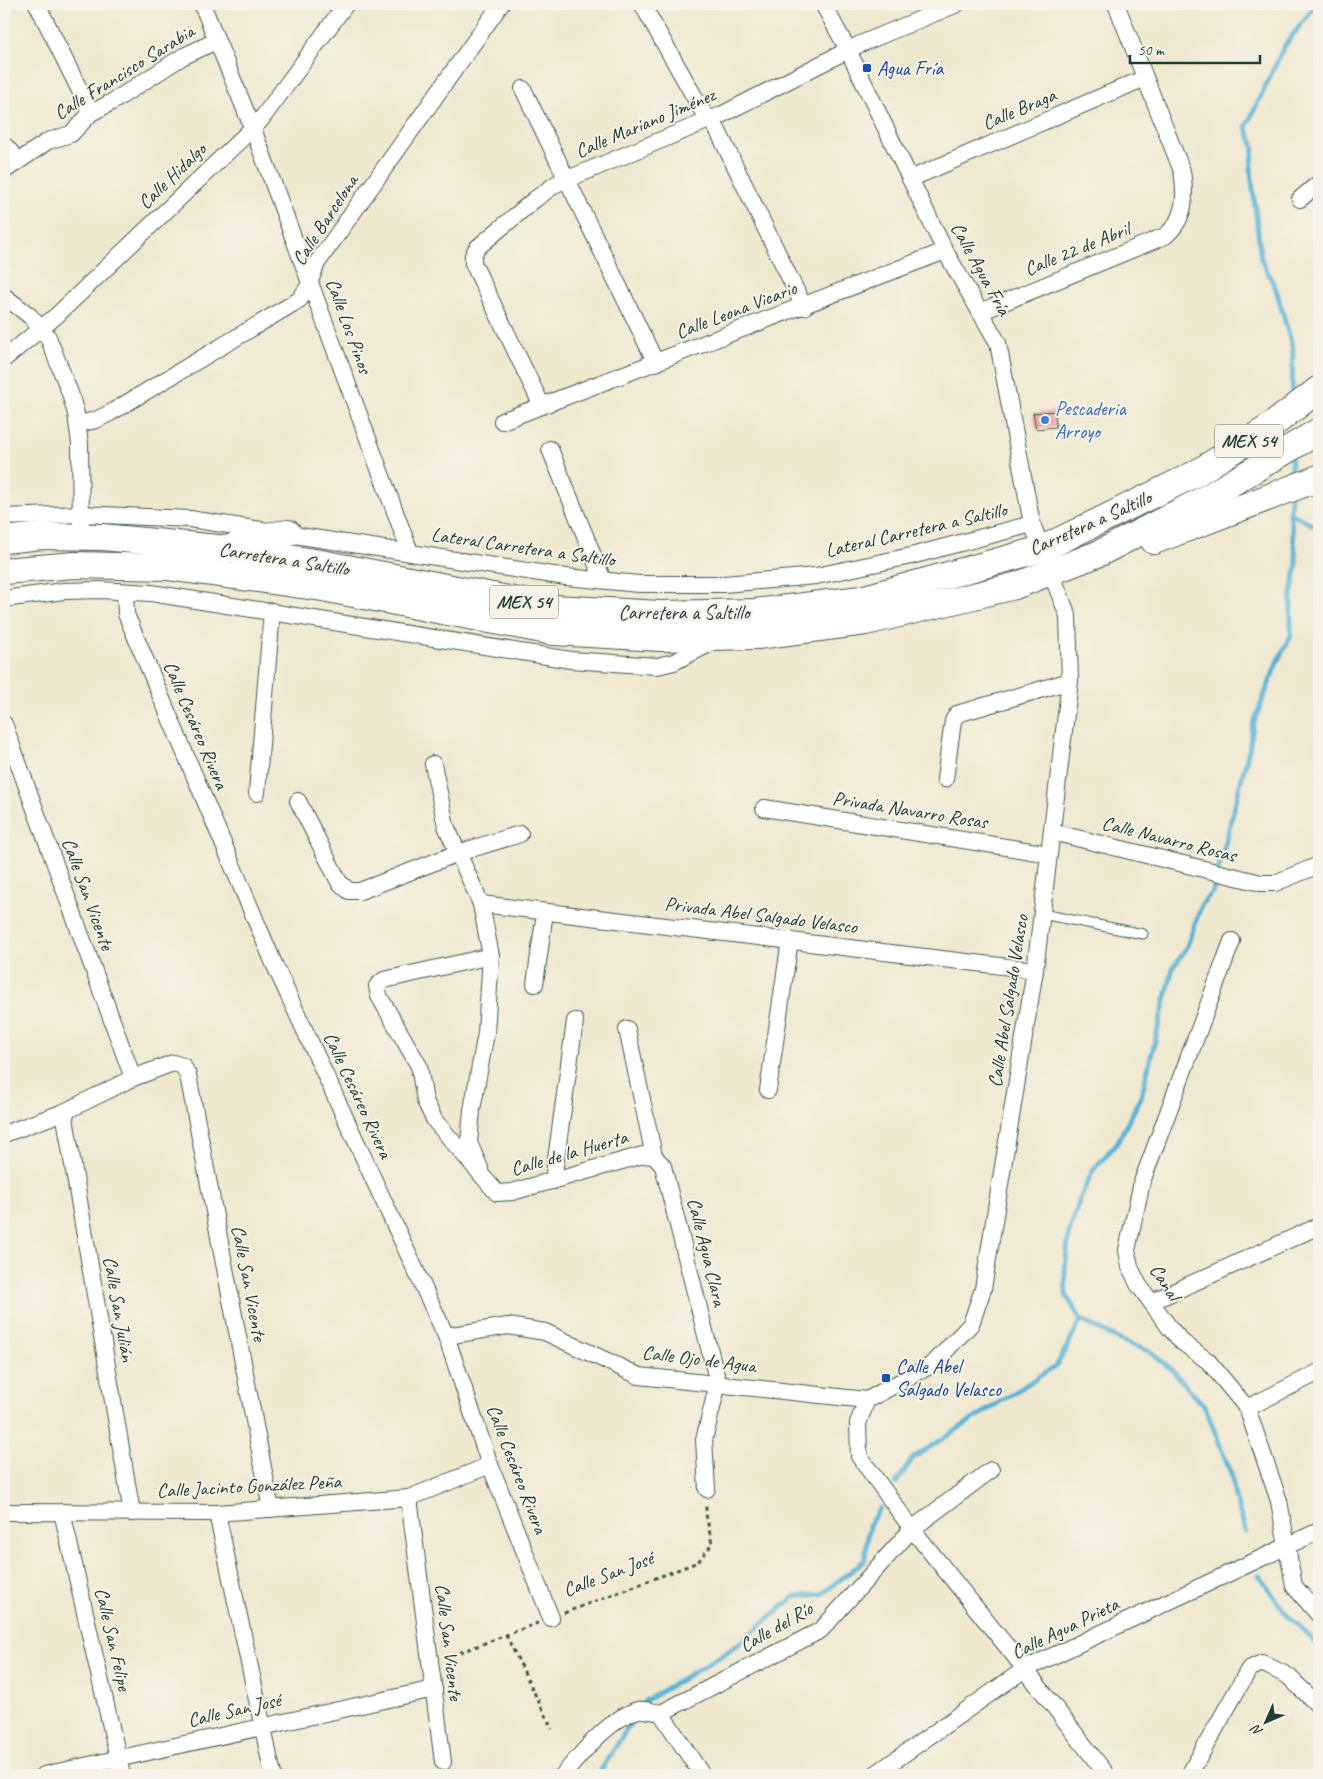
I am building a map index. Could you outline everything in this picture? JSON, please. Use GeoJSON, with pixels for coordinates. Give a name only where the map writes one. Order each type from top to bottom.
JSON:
{"type":"FeatureCollection","features":[{"type":"Feature","properties":{"kind":"main road","name":"Carretera a Saltillo"},"geometry":{"type":"LineString","coordinates":[[4,571],[74,565],[168,568],[317,587],[553,632],[660,638],[757,636],[866,622],[1015,586],[1046,561],[1267,429],[1313,419]]}},
{"type":"Feature","properties":{"kind":"main road","name":"Carretera a Saltillo"},"geometry":{"type":"LineString","coordinates":[[4,540],[42,536],[81,525],[130,539],[228,549],[321,563],[555,608],[660,614],[755,612],[861,599],[1046,561],[1100,553],[1213,506],[1313,419]]}},
{"type":"Feature","properties":{"kind":"main road"},"geometry":{"type":"LineString","coordinates":[[1213,506],[1318,479]]}},
{"type":"Feature","properties":{"kind":"main road"},"geometry":{"type":"LineString","coordinates":[[228,549],[251,538],[288,534]]}},
{"type":"Feature","properties":{"kind":"street"},"geometry":{"type":"LineString","coordinates":[[37,4],[92,113]]}},
{"type":"Feature","properties":{"kind":"street","name":"Calle Los Pinos"},"geometry":{"type":"LineString","coordinates":[[202,4],[253,128],[410,552]]}},
{"type":"Feature","properties":{"kind":"street","name":"Calle Hidalgo"},"geometry":{"type":"LineString","coordinates":[[4,359],[42,329],[253,128],[346,4]]}},
{"type":"Feature","properties":{"kind":"street","name":"Calle Barcelona"},"geometry":{"type":"LineString","coordinates":[[78,424],[96,420],[110,413],[299,300],[310,282],[317,263],[501,4]]}},
{"type":"Feature","properties":{"kind":"street"},"geometry":{"type":"LineString","coordinates":[[642,4],[703,112],[718,128],[804,307]]}},
{"type":"Feature","properties":{"kind":"street","name":"Calle Agua Fría"},"geometry":{"type":"LineString","coordinates":[[822,4],[848,50],[945,251],[994,336],[1001,353],[1032,524],[1046,561]]}},
{"type":"Feature","properties":{"kind":"street","name":"Calle Mariano Jiménez"},"geometry":{"type":"LineString","coordinates":[[542,406],[474,264],[472,255],[477,248],[534,200],[568,178],[710,120],[848,50],[957,4]]}},
{"type":"Feature","properties":{"kind":"street"},"geometry":{"type":"LineString","coordinates":[[1116,4],[1145,78]]}},
{"type":"Feature","properties":{"kind":"street","name":"Calle Francisco Sarabia"},"geometry":{"type":"LineString","coordinates":[[4,171],[48,140],[71,134],[92,113],[182,56],[216,41]]}},
{"type":"Feature","properties":{"kind":"street","name":"Calle Braga"},"geometry":{"type":"LineString","coordinates":[[910,179],[1145,78]]}},
{"type":"Feature","properties":{"kind":"street","name":"Calle 22 de Abril"},"geometry":{"type":"LineString","coordinates":[[980,312],[1164,236],[1172,230],[1182,214],[1185,189],[1182,171],[1145,78]]}},
{"type":"Feature","properties":{"kind":"street"},"geometry":{"type":"LineString","coordinates":[[523,89],[568,178],[656,363]]}},
{"type":"Feature","properties":{"kind":"street"},"geometry":{"type":"LineString","coordinates":[[4,145],[18,160]]}},
{"type":"Feature","properties":{"kind":"street"},"geometry":{"type":"LineString","coordinates":[[1300,198],[1319,183]]}},
{"type":"Feature","properties":{"kind":"street","name":"Calle Leona Vicario"},"geometry":{"type":"LineString","coordinates":[[502,421],[804,307],[945,251]]}},
{"type":"Feature","properties":{"kind":"street"},"geometry":{"type":"LineString","coordinates":[[4,296],[42,329],[55,352],[70,393],[78,424],[81,525]]}},
{"type":"Feature","properties":{"kind":"street"},"geometry":{"type":"LineString","coordinates":[[550,448],[603,580]]}},
{"type":"Feature","properties":{"kind":"street","name":"Lateral Carretera a Saltillo"},"geometry":{"type":"LineString","coordinates":[[4,517],[81,525],[190,519],[488,565],[639,584],[724,584],[816,576],[911,556],[1032,524]]}},
{"type":"Feature","properties":{"kind":"street","name":"Calle Abel Salgado Velasco"},"geometry":{"type":"LineString","coordinates":[[867,1400],[933,1364],[971,1324],[983,1289],[1035,970],[1070,681],[1068,616],[1046,561]]}},
{"type":"Feature","properties":{"kind":"street"},"geometry":{"type":"LineString","coordinates":[[4,599],[64,591],[100,590],[151,594],[272,611],[571,660],[648,665],[674,662],[724,637]]}},
{"type":"Feature","properties":{"kind":"street","name":"Calle Cesáreo Rivera"},"geometry":{"type":"LineString","coordinates":[[125,593],[126,614],[275,966],[446,1336],[490,1465],[551,1618]]}},
{"type":"Feature","properties":{"kind":"street"},"geometry":{"type":"LineString","coordinates":[[257,793],[272,611]]}},
{"type":"Feature","properties":{"kind":"street"},"geometry":{"type":"LineString","coordinates":[[945,779],[953,721],[957,714],[1070,681]]}},
{"type":"Feature","properties":{"kind":"street","name":"Calle San Vicente"},"geometry":{"type":"LineString","coordinates":[[4,724],[6,740],[133,1078],[173,1063],[183,1066],[188,1075],[272,1509]]}},
{"type":"Feature","properties":{"kind":"street"},"geometry":{"type":"LineString","coordinates":[[433,764],[446,826],[481,904],[491,956],[486,1033],[472,1110],[470,1143],[486,1182]]}},
{"type":"Feature","properties":{"kind":"street"},"geometry":{"type":"LineString","coordinates":[[298,801],[339,882],[349,891],[360,891],[458,852],[520,834]]}},
{"type":"Feature","properties":{"kind":"street","name":"Privada Navarro Rosas"},"geometry":{"type":"LineString","coordinates":[[764,808],[1049,854]]}},
{"type":"Feature","properties":{"kind":"street","name":"Calle Navarro Rosas"},"geometry":{"type":"LineString","coordinates":[[1052,832],[1251,881],[1275,883],[1319,865]]}},
{"type":"Feature","properties":{"kind":"street","name":"Privada Abel Salgado Velasco"},"geometry":{"type":"LineString","coordinates":[[481,904],[1035,970]]}},
{"type":"Feature","properties":{"kind":"street"},"geometry":{"type":"LineString","coordinates":[[535,984],[545,912]]}},
{"type":"Feature","properties":{"kind":"street"},"geometry":{"type":"LineString","coordinates":[[768,1090],[790,940]]}},
{"type":"Feature","properties":{"kind":"street","name":"Canal"},"geometry":{"type":"LineString","coordinates":[[1232,941],[1142,1182],[1127,1250],[1130,1267],[1138,1284],[1151,1302],[1182,1342],[1208,1361],[1247,1408],[1279,1501],[1289,1546],[1294,1586],[1319,1615]]}},
{"type":"Feature","properties":{"kind":"street","name":"Calle de la Huerta"},"geometry":{"type":"LineString","coordinates":[[491,956],[384,980],[377,986],[379,996],[419,1066],[425,1101],[435,1120],[497,1193],[512,1192],[642,1155],[654,1156]]}},
{"type":"Feature","properties":{"kind":"street"},"geometry":{"type":"LineString","coordinates":[[552,1181],[575,1021]]}},
{"type":"Feature","properties":{"kind":"street","name":"Calle Agua Clara"},"geometry":{"type":"LineString","coordinates":[[627,1030],[654,1156],[663,1166],[718,1383],[704,1440],[707,1489]]}},
{"type":"Feature","properties":{"kind":"street"},"geometry":{"type":"LineString","coordinates":[[4,1134],[64,1112],[133,1078]]}},
{"type":"Feature","properties":{"kind":"street","name":"Calle San Julián"},"geometry":{"type":"LineString","coordinates":[[64,1112],[132,1512]]}},
{"type":"Feature","properties":{"kind":"street"},"geometry":{"type":"LineString","coordinates":[[1151,1302],[1319,1226]]}},
{"type":"Feature","properties":{"kind":"street","name":"Calle Ojo de Agua"},"geometry":{"type":"LineString","coordinates":[[446,1336],[508,1326],[545,1332],[639,1376],[867,1400]]}},
{"type":"Feature","properties":{"kind":"street"},"geometry":{"type":"LineString","coordinates":[[1247,1408],[1319,1372]]}},
{"type":"Feature","properties":{"kind":"street"},"geometry":{"type":"LineString","coordinates":[[867,1400],[858,1423],[859,1456],[912,1528],[1107,1775]]}},
{"type":"Feature","properties":{"kind":"street","name":"Calle Jacinto González Peña"},"geometry":{"type":"LineString","coordinates":[[4,1512],[217,1513],[409,1498],[490,1465]]}},
{"type":"Feature","properties":{"kind":"street","name":"Calle del Río"},"geometry":{"type":"LineString","coordinates":[[661,1713],[821,1630],[912,1528],[990,1470]]}},
{"type":"Feature","properties":{"kind":"street","name":"Calle San Vicente"},"geometry":{"type":"LineString","coordinates":[[409,1498],[444,1762]]}},
{"type":"Feature","properties":{"kind":"street","name":"Calle San Felipe"},"geometry":{"type":"LineString","coordinates":[[62,1512],[122,1775]]}},
{"type":"Feature","properties":{"kind":"street"},"geometry":{"type":"LineString","coordinates":[[217,1513],[273,1775]]}},
{"type":"Feature","properties":{"kind":"street","name":"Calle Agua Prieta"},"geometry":{"type":"LineString","coordinates":[[874,1775],[1025,1669],[1319,1531]]}},
{"type":"Feature","properties":{"kind":"street"},"geometry":{"type":"LineString","coordinates":[[1189,1775],[1249,1669],[1262,1663],[1288,1676],[1319,1706]]}},
{"type":"Feature","properties":{"kind":"street","name":"Calle San José"},"geometry":{"type":"LineString","coordinates":[[44,1775],[263,1725],[434,1689]]}},
{"type":"Feature","properties":{"kind":"street"},"geometry":{"type":"LineString","coordinates":[[563,1775],[584,1751],[617,1721],[639,1710],[661,1713],[702,1775]]}},
{"type":"Feature","properties":{"kind":"lane"},"geometry":{"type":"LineString","coordinates":[[1042,914],[1143,934]]}},
{"type":"Feature","properties":{"kind":"path","name":"Calle San José"},"geometry":{"type":"LineString","coordinates":[[431,1664],[698,1562],[712,1544],[706,1514],[707,1489]]}},
{"type":"Feature","properties":{"kind":"path"},"geometry":{"type":"LineString","coordinates":[[506,1635],[552,1729]]}},
{"type":"Feature","properties":{"kind":"building","name":"Pescaderia Arroyo"},"geometry":{"type":"Polygon","coordinates":[[[1055,411],[1056,427],[1036,429],[1033,413],[1055,411]]]}},
{"type":"Feature","properties":{"kind":"waterway"},"geometry":{"type":"LineString","coordinates":[[1292,398],[1293,349],[1276,289],[1261,259],[1251,171],[1254,147],[1246,127],[1285,45],[1317,4]]}},
{"type":"Feature","properties":{"kind":"waterway"},"geometry":{"type":"LineString","coordinates":[[1291,456],[1291,480]]}},
{"type":"Feature","properties":{"kind":"waterway"},"geometry":{"type":"LineString","coordinates":[[1246,1532],[1235,1497],[1231,1473],[1205,1407],[1172,1370],[1151,1352],[1122,1341],[1081,1320],[1066,1295],[1065,1268],[1069,1234],[1078,1204],[1093,1170],[1117,1143],[1141,1097],[1173,968],[1186,949],[1202,904],[1213,891],[1249,750],[1253,725],[1278,660],[1291,636],[1291,599],[1297,563],[1290,513],[1291,496]]}},
{"type":"Feature","properties":{"kind":"waterway"},"geometry":{"type":"LineString","coordinates":[[1290,513],[1319,528]]}},
{"type":"Feature","properties":{"kind":"waterway"},"geometry":{"type":"LineString","coordinates":[[896,1483],[913,1458],[1057,1365],[1081,1320]]}},
{"type":"Feature","properties":{"kind":"waterway"},"geometry":{"type":"LineString","coordinates":[[641,1707],[645,1701],[732,1649],[794,1597],[822,1594],[865,1560],[869,1525],[880,1508]]}},
{"type":"Feature","properties":{"kind":"waterway"},"geometry":{"type":"LineString","coordinates":[[1259,1575],[1284,1611],[1319,1646]]}},
{"type":"Feature","properties":{"kind":"waterway"},"geometry":{"type":"LineString","coordinates":[[598,1775],[635,1716]]}},
{"type":"Feature","properties":{"kind":"place","name":"Agua Fría"},"geometry":{"type":"Point","coordinates":[867,68]}},
{"type":"Feature","properties":{"kind":"place","name":"Pescaderia Arroyo"},"geometry":{"type":"Point","coordinates":[1045,420]}},
{"type":"Feature","properties":{"kind":"place","name":"Calle Abel Salgado Velasco"},"geometry":{"type":"Point","coordinates":[886,1378]}}]}
